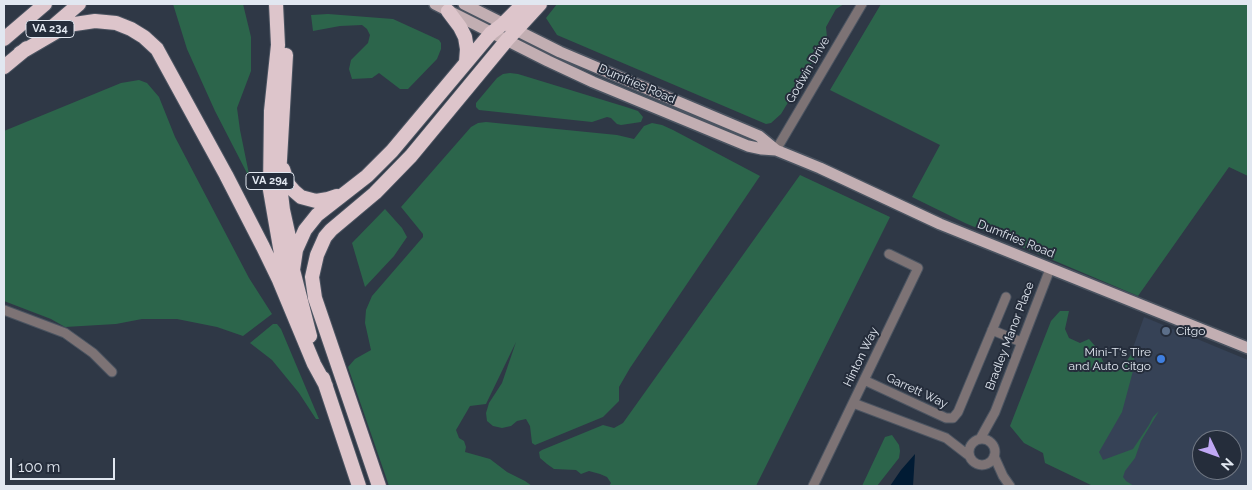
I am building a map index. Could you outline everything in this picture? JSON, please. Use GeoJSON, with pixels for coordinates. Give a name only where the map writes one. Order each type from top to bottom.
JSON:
{"type":"FeatureCollection","features":[{"type":"Feature","properties":{"kind":"highway","name":"VA 234"},"geometry":{"type":"LineString","coordinates":[[4,39],[45,4]]}},
{"type":"Feature","properties":{"kind":"highway","name":"VA 234"},"geometry":{"type":"LineString","coordinates":[[4,67],[79,4]]}},
{"type":"Feature","properties":{"kind":"highway","name":"VA 294"},"geometry":{"type":"LineString","coordinates":[[276,4],[278,45],[271,111],[270,190],[283,265],[359,486]]}},
{"type":"Feature","properties":{"kind":"highway"},"geometry":{"type":"LineString","coordinates":[[284,4],[287,39],[279,178],[281,200],[294,259],[345,408],[358,425]]}},
{"type":"Feature","properties":{"kind":"highway"},"geometry":{"type":"LineString","coordinates":[[503,24],[523,4]]}},
{"type":"Feature","properties":{"kind":"highway"},"geometry":{"type":"LineString","coordinates":[[379,486],[315,298],[312,277],[316,255],[325,237],[331,230],[412,156],[540,4]]}},
{"type":"Feature","properties":{"kind":"highway"},"geometry":{"type":"LineString","coordinates":[[448,11],[460,27],[465,38],[467,49],[466,62]]}},
{"type":"Feature","properties":{"kind":"highway"},"geometry":{"type":"LineString","coordinates":[[20,54],[68,25],[95,21],[116,23],[131,28],[144,37],[157,50],[226,175],[263,247],[314,364],[326,386]]}},
{"type":"Feature","properties":{"kind":"highway","name":"VA 294"},"geometry":{"type":"LineString","coordinates":[[314,352],[295,280],[294,259],[299,240],[308,224],[351,189],[392,151],[491,32],[503,24]]}},
{"type":"Feature","properties":{"kind":"highway"},"geometry":{"type":"LineString","coordinates":[[280,154],[286,179],[291,189],[301,197],[316,201],[323,200],[351,189]]}},
{"type":"Feature","properties":{"kind":"main road","name":"Dumfries Road"},"geometry":{"type":"LineString","coordinates":[[435,4],[491,32],[512,35],[759,136],[776,150],[820,168],[940,224],[1248,348]]}},
{"type":"Feature","properties":{"kind":"main road","name":"Dumfries Road"},"geometry":{"type":"LineString","coordinates":[[464,4],[503,24],[512,35]]}},
{"type":"Feature","properties":{"kind":"street","name":"Godwin Drive"},"geometry":{"type":"LineString","coordinates":[[776,150],[862,4]]}},
{"type":"Feature","properties":{"kind":"street","name":"Hinton Way"},"geometry":{"type":"LineString","coordinates":[[813,486],[918,268],[889,254]]}},
{"type":"Feature","properties":{"kind":"street","name":"Bradley Manor Place"},"geometry":{"type":"LineString","coordinates":[[976,441],[995,412],[1050,269]]}},
{"type":"Feature","properties":{"kind":"street","name":"Garrett Way"},"geometry":{"type":"LineString","coordinates":[[864,380],[946,418],[953,418],[958,412],[1006,297]]}},
{"type":"Feature","properties":{"kind":"street"},"geometry":{"type":"LineString","coordinates":[[4,310],[65,334],[93,353],[112,372]]}},
{"type":"Feature","properties":{"kind":"street"},"geometry":{"type":"LineString","coordinates":[[992,330],[1021,342]]}},
{"type":"Feature","properties":{"kind":"street"},"geometry":{"type":"LineString","coordinates":[[853,403],[946,438],[976,441],[984,439],[992,443],[995,452],[991,462],[985,465]]}},
{"type":"Feature","properties":{"kind":"street","name":"Bradley Manor Place"},"geometry":{"type":"LineString","coordinates":[[992,443],[995,412]]}},
{"type":"Feature","properties":{"kind":"street"},"geometry":{"type":"LineString","coordinates":[[946,438],[968,455],[973,462],[985,465],[1002,476]]}},
{"type":"Feature","properties":{"kind":"street"},"geometry":{"type":"LineString","coordinates":[[968,455],[970,446],[976,441]]}},
{"type":"Feature","properties":{"kind":"street"},"geometry":{"type":"LineString","coordinates":[[994,456],[1002,476],[1010,486]]}},
{"type":"Feature","properties":{"kind":"shaded area"},"geometry":{"type":"Polygon","coordinates":[[[1144,317],[1248,360],[1248,486],[1118,486],[1088,473],[1144,317]]]}},
{"type":"Feature","properties":{"kind":"shaded area"},"geometry":{"type":"Polygon","coordinates":[[[915,454],[913,486],[890,486],[901,470],[915,454]]]}},
{"type":"Feature","properties":{"kind":"green space"},"geometry":{"type":"Polygon","coordinates":[[[173,4],[243,4],[251,37],[251,71],[237,108],[250,179],[215,111],[187,49],[173,4]]]}},
{"type":"Feature","properties":{"kind":"green space"},"geometry":{"type":"Polygon","coordinates":[[[557,4],[844,4],[836,9],[826,27],[827,38],[781,114],[771,123],[766,124],[557,35],[546,18],[557,4]]]}},
{"type":"Feature","properties":{"kind":"green space"},"geometry":{"type":"Polygon","coordinates":[[[881,4],[1248,4],[1248,176],[1229,167],[1138,296],[965,223],[912,197],[940,145],[830,90],[881,4]]]}},
{"type":"Feature","properties":{"kind":"green space"},"geometry":{"type":"Polygon","coordinates":[[[328,14],[393,19],[439,40],[441,49],[437,59],[408,89],[400,89],[379,73],[372,78],[352,79],[349,69],[351,60],[368,43],[370,35],[362,25],[340,26],[313,31],[311,15],[328,14]]]}},
{"type":"Feature","properties":{"kind":"green space"},"geometry":{"type":"Polygon","coordinates":[[[510,73],[626,107],[638,111],[643,117],[641,122],[621,125],[607,117],[592,122],[479,110],[476,107],[476,103],[497,78],[503,74],[510,73]]]}},
{"type":"Feature","properties":{"kind":"green space"},"geometry":{"type":"Polygon","coordinates":[[[139,80],[147,83],[159,97],[175,137],[249,278],[272,314],[243,336],[217,327],[177,319],[142,319],[116,324],[65,327],[51,319],[4,301],[4,131],[121,83],[139,80]]]}},
{"type":"Feature","properties":{"kind":"green space"},"geometry":{"type":"Polygon","coordinates":[[[486,122],[617,135],[634,139],[644,126],[652,123],[673,130],[760,176],[630,368],[619,387],[619,401],[603,417],[535,445],[532,443],[530,426],[526,419],[502,428],[493,426],[487,421],[486,413],[489,403],[502,383],[516,342],[486,404],[470,406],[456,430],[459,438],[464,441],[465,452],[490,459],[507,472],[532,486],[389,486],[348,367],[355,359],[371,350],[365,323],[366,310],[372,296],[423,237],[423,234],[401,207],[471,127],[478,123],[486,122]]]}},
{"type":"Feature","properties":{"kind":"green space"},"geometry":{"type":"Polygon","coordinates":[[[800,175],[890,217],[756,486],[609,486],[611,483],[607,477],[600,474],[589,471],[581,474],[576,470],[554,469],[540,458],[539,452],[542,450],[603,425],[614,428],[623,423],[800,175]]]}},
{"type":"Feature","properties":{"kind":"green space"},"geometry":{"type":"Polygon","coordinates":[[[385,209],[402,228],[407,237],[394,256],[365,287],[352,243],[385,209]]]}},
{"type":"Feature","properties":{"kind":"green space"},"geometry":{"type":"Polygon","coordinates":[[[1060,311],[1069,311],[1065,329],[1069,338],[1080,343],[1089,339],[1106,367],[1120,370],[1131,355],[1134,354],[1134,367],[1122,412],[1099,452],[1103,460],[1133,449],[1153,417],[1159,411],[1123,477],[1134,486],[1093,486],[1045,463],[1043,453],[1024,443],[1010,426],[1051,321],[1060,311]]]}},
{"type":"Feature","properties":{"kind":"green space"},"geometry":{"type":"Polygon","coordinates":[[[273,324],[277,324],[281,329],[319,419],[316,419],[299,393],[272,360],[250,343],[273,324]]]}},
{"type":"Feature","properties":{"kind":"green space"},"geometry":{"type":"Polygon","coordinates":[[[892,435],[899,445],[899,458],[877,486],[862,486],[885,437],[892,435]]]}},
{"type":"Feature","properties":{"kind":"place","name":"Citgo"},"geometry":{"type":"Point","coordinates":[1166,331]}},
{"type":"Feature","properties":{"kind":"place","name":"Mini-T's Tire and Auto Citgo"},"geometry":{"type":"Point","coordinates":[1161,359]}}]}
